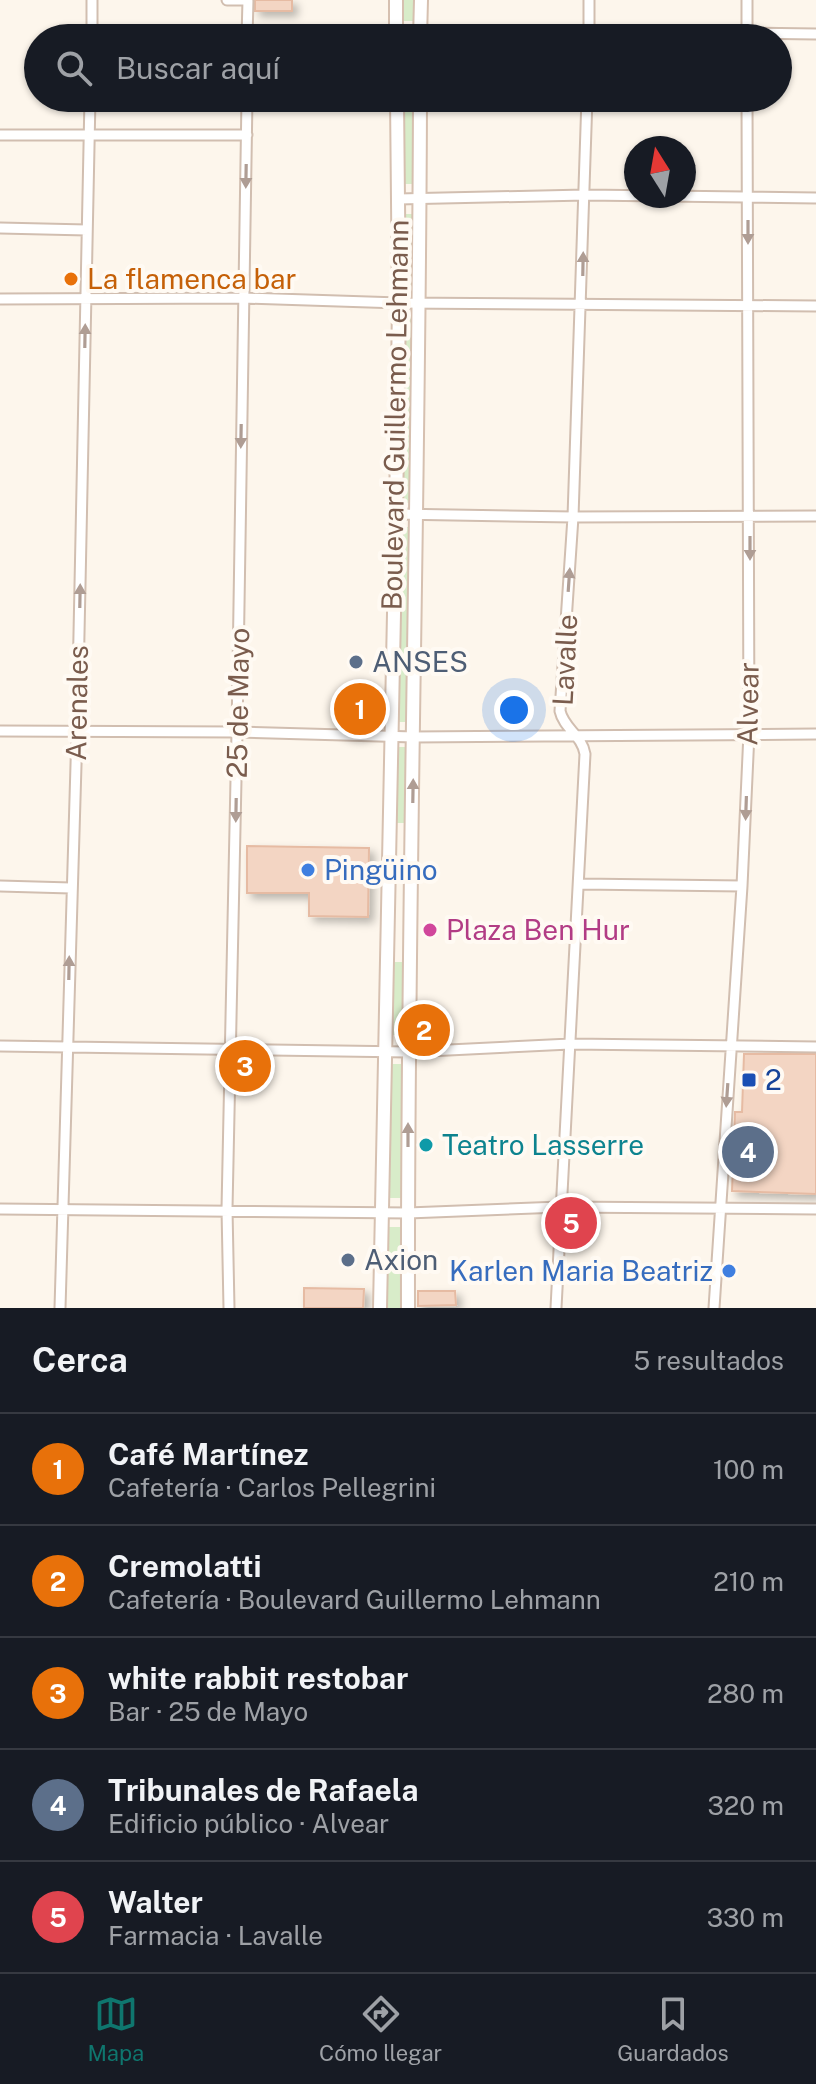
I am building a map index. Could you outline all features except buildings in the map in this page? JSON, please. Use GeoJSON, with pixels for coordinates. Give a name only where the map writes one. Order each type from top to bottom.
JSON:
{"type":"FeatureCollection","features":[{"type":"Feature","properties":{"kind":"main road"},"geometry":{"type":"LineString","coordinates":[[396,0],[396,24]]}},
{"type":"Feature","properties":{"kind":"main road"},"geometry":{"type":"LineString","coordinates":[[420,24],[421,0]]}},
{"type":"Feature","properties":{"kind":"main road","name":"Boulevard Guillermo Lehmann"},"geometry":{"type":"LineString","coordinates":[[380,1308],[389,736],[396,514],[399,303],[397,112]]}},
{"type":"Feature","properties":{"kind":"main road","name":"Boulevard Guillermo Lehmann"},"geometry":{"type":"LineString","coordinates":[[408,1308],[408,1052],[421,303],[420,112]]}},
{"type":"Feature","properties":{"kind":"main road"},"geometry":{"type":"LineString","coordinates":[[389,831],[412,832]]}},
{"type":"Feature","properties":{"kind":"main road"},"geometry":{"type":"LineString","coordinates":[[385,951],[410,953]]}},
{"type":"Feature","properties":{"kind":"street"},"geometry":{"type":"LineString","coordinates":[[92,0],[92,24]]}},
{"type":"Feature","properties":{"kind":"street"},"geometry":{"type":"LineString","coordinates":[[227,0],[248,0],[247,24]]}},
{"type":"Feature","properties":{"kind":"street"},"geometry":{"type":"LineString","coordinates":[[589,0],[589,24]]}},
{"type":"Feature","properties":{"kind":"street"},"geometry":{"type":"LineString","coordinates":[[747,0],[747,24]]}},
{"type":"Feature","properties":{"kind":"street"},"geometry":{"type":"LineString","coordinates":[[792,35],[816,34]]}},
{"type":"Feature","properties":{"kind":"street","name":"Arenales"},"geometry":{"type":"LineString","coordinates":[[60,1308],[77,731],[90,112]]}},
{"type":"Feature","properties":{"kind":"street","name":"25 de Mayo"},"geometry":{"type":"LineString","coordinates":[[229,1308],[227,1209],[247,112]]}},
{"type":"Feature","properties":{"kind":"street","name":"Lavalle"},"geometry":{"type":"LineString","coordinates":[[556,1308],[585,754],[584,745],[563,722],[560,711],[573,517],[587,112]]}},
{"type":"Feature","properties":{"kind":"street","name":"Alvear"},"geometry":{"type":"LineString","coordinates":[[714,1308],[749,733],[747,112]]}},
{"type":"Feature","properties":{"kind":"street"},"geometry":{"type":"LineString","coordinates":[[0,135],[247,135]]}},
{"type":"Feature","properties":{"kind":"street"},"geometry":{"type":"LineString","coordinates":[[398,199],[585,195],[816,198]]}},
{"type":"Feature","properties":{"kind":"street"},"geometry":{"type":"LineString","coordinates":[[0,228],[87,230]]}},
{"type":"Feature","properties":{"kind":"street"},"geometry":{"type":"LineString","coordinates":[[0,299],[243,298],[399,303],[816,306]]}},
{"type":"Feature","properties":{"kind":"street"},"geometry":{"type":"LineString","coordinates":[[396,514],[816,516]]}},
{"type":"Feature","properties":{"kind":"street"},"geometry":{"type":"LineString","coordinates":[[0,731],[237,732],[414,737],[816,734]]}},
{"type":"Feature","properties":{"kind":"street"},"geometry":{"type":"LineString","coordinates":[[580,884],[742,886]]}},
{"type":"Feature","properties":{"kind":"street"},"geometry":{"type":"LineString","coordinates":[[0,886],[71,888]]}},
{"type":"Feature","properties":{"kind":"street"},"geometry":{"type":"LineString","coordinates":[[0,1046],[384,1052],[570,1044],[816,1047]]}},
{"type":"Feature","properties":{"kind":"street"},"geometry":{"type":"LineString","coordinates":[[0,1209],[408,1213],[560,1207],[816,1209]]}},
{"type":"Feature","properties":{"kind":"green space"},"geometry":{"type":"Polygon","coordinates":[[[401,0],[414,0],[415,21],[401,21],[401,0]]]}},
{"type":"Feature","properties":{"kind":"green space"},"geometry":{"type":"Polygon","coordinates":[[[402,112],[416,112],[416,184],[402,184],[402,112]]]}},
{"type":"Feature","properties":{"kind":"green space"},"geometry":{"type":"Polygon","coordinates":[[[402,214],[416,214],[416,290],[402,290],[402,214]]]}},
{"type":"Feature","properties":{"kind":"green space"},"geometry":{"type":"Polygon","coordinates":[[[403,316],[417,316],[414,503],[400,503],[403,316]]]}},
{"type":"Feature","properties":{"kind":"green space"},"geometry":{"type":"Polygon","coordinates":[[[400,527],[413,527],[409,722],[396,722],[400,527]]]}},
{"type":"Feature","properties":{"kind":"green space"},"geometry":{"type":"Polygon","coordinates":[[[396,747],[409,747],[408,823],[394,823],[396,747]]]}},
{"type":"Feature","properties":{"kind":"green space"},"geometry":{"type":"Polygon","coordinates":[[[391,962],[405,962],[404,1035],[390,1035],[391,962]]]}},
{"type":"Feature","properties":{"kind":"green space"},"geometry":{"type":"Polygon","coordinates":[[[389,1064],[403,1064],[401,1198],[388,1198],[389,1064]]]}},
{"type":"Feature","properties":{"kind":"green space"},"geometry":{"type":"Polygon","coordinates":[[[388,1227],[401,1227],[400,1308],[387,1308],[388,1227]]]}},
{"type":"Feature","properties":{"kind":"place","name":"La flamenca bar"},"geometry":{"type":"Point","coordinates":[71,279]}},
{"type":"Feature","properties":{"kind":"place","name":"ANSES"},"geometry":{"type":"Point","coordinates":[356,662]}},
{"type":"Feature","properties":{"kind":"place","name":"Café Martínez"},"geometry":{"type":"Point","coordinates":[360,709]}},
{"type":"Feature","properties":{"kind":"place","name":"Pingüino"},"geometry":{"type":"Point","coordinates":[308,870]}},
{"type":"Feature","properties":{"kind":"place","name":"Plaza Ben Hur"},"geometry":{"type":"Point","coordinates":[430,930]}},
{"type":"Feature","properties":{"kind":"place","name":"Cremolatti"},"geometry":{"type":"Point","coordinates":[424,1030]}},
{"type":"Feature","properties":{"kind":"place","name":"white rabbit restobar"},"geometry":{"type":"Point","coordinates":[245,1066]}},
{"type":"Feature","properties":{"kind":"place","name":"2"},"geometry":{"type":"Point","coordinates":[749,1080]}},
{"type":"Feature","properties":{"kind":"place","name":"Teatro Lasserre"},"geometry":{"type":"Point","coordinates":[426,1145]}},
{"type":"Feature","properties":{"kind":"place","name":"Tribunales de Rafaela"},"geometry":{"type":"Point","coordinates":[748,1152]}},
{"type":"Feature","properties":{"kind":"place","name":"Walter"},"geometry":{"type":"Point","coordinates":[571,1223]}},
{"type":"Feature","properties":{"kind":"place","name":"Axion"},"geometry":{"type":"Point","coordinates":[348,1260]}},
{"type":"Feature","properties":{"kind":"place","name":"Karlen Maria Beatriz"},"geometry":{"type":"Point","coordinates":[729,1271]}}]}
